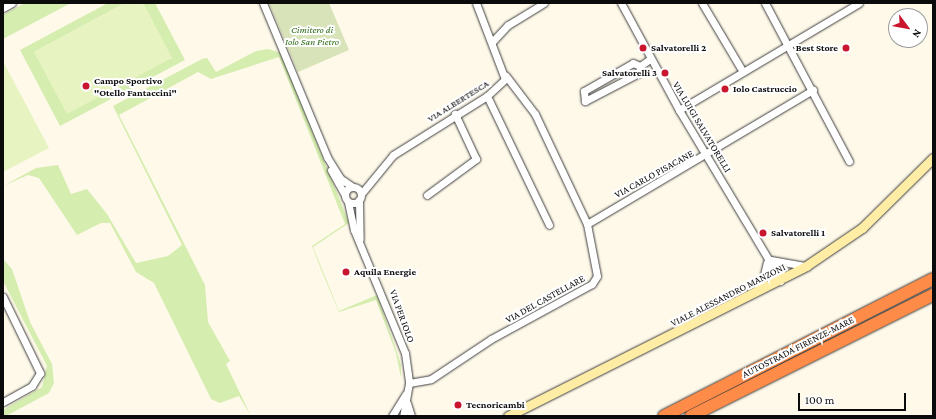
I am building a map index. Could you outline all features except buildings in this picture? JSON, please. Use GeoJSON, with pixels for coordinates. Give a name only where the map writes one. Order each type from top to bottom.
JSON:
{"type":"FeatureCollection","features":[{"type":"Feature","properties":{"kind":"highway","name":"AUTOSTRADA FIRENZE-MARE"},"geometry":{"type":"LineString","coordinates":[[664,416],[933,279]]}},
{"type":"Feature","properties":{"kind":"highway","name":"AUTOSTRADA FIRENZE-MARE"},"geometry":{"type":"LineString","coordinates":[[691,416],[933,295]]}},
{"type":"Feature","properties":{"kind":"street"},"geometry":{"type":"LineString","coordinates":[[3,8],[12,3]]}},
{"type":"Feature","properties":{"kind":"street","name":"VIA PER IOLO"},"geometry":{"type":"LineString","coordinates":[[263,3],[327,157],[332,174],[347,198],[354,230],[360,240],[405,353],[409,385],[403,416]]}},
{"type":"Feature","properties":{"kind":"street"},"geometry":{"type":"LineString","coordinates":[[476,3],[506,76]]}},
{"type":"Feature","properties":{"kind":"street"},"geometry":{"type":"LineString","coordinates":[[492,42],[508,25],[544,3]]}},
{"type":"Feature","properties":{"kind":"street","name":"VIA LUIGI SALVATORELLI"},"geometry":{"type":"LineString","coordinates":[[621,3],[679,110],[708,155],[768,259],[772,277],[780,281]]}},
{"type":"Feature","properties":{"kind":"street"},"geometry":{"type":"LineString","coordinates":[[702,3],[743,72]]}},
{"type":"Feature","properties":{"kind":"street"},"geometry":{"type":"LineString","coordinates":[[765,3],[813,90],[850,162]]}},
{"type":"Feature","properties":{"kind":"street"},"geometry":{"type":"LineString","coordinates":[[679,110],[859,3]]}},
{"type":"Feature","properties":{"kind":"street"},"geometry":{"type":"LineString","coordinates":[[640,66],[633,63],[584,91],[585,101],[638,73],[640,66],[650,59]]}},
{"type":"Feature","properties":{"kind":"street","name":"VIA ALBERTESCA"},"geometry":{"type":"LineString","coordinates":[[360,197],[383,163],[455,114],[487,96],[501,85],[506,76]]}},
{"type":"Feature","properties":{"kind":"street","name":"VIA DEL CASTELLARE"},"geometry":{"type":"LineString","coordinates":[[409,385],[425,382],[491,339],[592,284],[598,271],[587,224],[535,114],[506,76]]}},
{"type":"Feature","properties":{"kind":"street"},"geometry":{"type":"LineString","coordinates":[[610,76],[615,86]]}},
{"type":"Feature","properties":{"kind":"street","name":"VIA CARLO PISACANE"},"geometry":{"type":"LineString","coordinates":[[587,224],[708,155],[813,90]]}},
{"type":"Feature","properties":{"kind":"street"},"geometry":{"type":"LineString","coordinates":[[487,96],[548,225]]}},
{"type":"Feature","properties":{"kind":"street"},"geometry":{"type":"LineString","coordinates":[[427,195],[476,159],[455,114]]}},
{"type":"Feature","properties":{"kind":"street","name":"VIA PER IOLO"},"geometry":{"type":"LineString","coordinates":[[327,157],[341,179],[354,188],[360,197],[360,240]]}},
{"type":"Feature","properties":{"kind":"street","name":"VIALE ALESSANDRO MANZONI"},"geometry":{"type":"LineString","coordinates":[[508,416],[752,296],[806,266],[862,228],[933,158]]}},
{"type":"Feature","properties":{"kind":"street"},"geometry":{"type":"LineString","coordinates":[[347,198],[354,188]]}},
{"type":"Feature","properties":{"kind":"street"},"geometry":{"type":"LineString","coordinates":[[347,198],[360,197]]}},
{"type":"Feature","properties":{"kind":"street"},"geometry":{"type":"LineString","coordinates":[[752,296],[763,279],[768,259],[806,266]]}},
{"type":"Feature","properties":{"kind":"street"},"geometry":{"type":"LineString","coordinates":[[3,297],[40,373],[32,386],[3,402]]}},
{"type":"Feature","properties":{"kind":"street"},"geometry":{"type":"LineString","coordinates":[[392,416],[409,385]]}},
{"type":"Feature","properties":{"kind":"street","name":"VIA PER IOLO"},"geometry":{"type":"LineString","coordinates":[[406,402],[411,416]]}},
{"type":"Feature","properties":{"kind":"green space"},"geometry":{"type":"Polygon","coordinates":[[[25,3],[71,3],[3,39],[3,15],[25,3]]]}},
{"type":"Feature","properties":{"kind":"green space"},"geometry":{"type":"Polygon","coordinates":[[[108,3],[125,3],[34,52],[172,59],[143,3],[155,3],[185,60],[60,126],[20,50],[108,3]]]}},
{"type":"Feature","properties":{"kind":"green space","name":"Campo Sportivo \"Otello Fantaccini\""},"geometry":{"type":"Polygon","coordinates":[[[125,3],[143,3],[172,58],[67,114],[34,52],[125,3]]]}},
{"type":"Feature","properties":{"kind":"green space","name":"Cimitero di Iolo San Pietro"},"geometry":{"type":"Polygon","coordinates":[[[269,3],[329,3],[349,50],[298,72],[269,3]]]}},
{"type":"Feature","properties":{"kind":"green space"},"geometry":{"type":"Polygon","coordinates":[[[268,49],[281,53],[349,223],[313,247],[339,311],[377,295],[401,365],[401,378],[396,353],[376,300],[339,312],[312,246],[345,224],[279,57],[211,79],[198,72],[119,115],[205,285],[208,322],[230,361],[226,364],[251,416],[239,396],[220,403],[211,399],[154,283],[136,272],[110,223],[101,223],[77,235],[39,178],[28,175],[3,186],[36,168],[58,165],[71,194],[87,189],[107,214],[136,263],[168,256],[182,245],[113,106],[202,59],[207,58],[216,72],[256,51],[268,49]]]}},
{"type":"Feature","properties":{"kind":"green space"},"geometry":{"type":"Polygon","coordinates":[[[3,61],[49,148],[3,172],[3,61]]]}},
{"type":"Feature","properties":{"kind":"green space"},"geometry":{"type":"Polygon","coordinates":[[[3,259],[12,269],[30,322],[52,364],[54,383],[49,393],[6,416],[3,416],[3,410],[42,387],[47,366],[3,281],[3,259]]]}},
{"type":"Feature","properties":{"kind":"place","name":"Salvatorelli 2"},"geometry":{"type":"Point","coordinates":[643,48]}},
{"type":"Feature","properties":{"kind":"place","name":"Best Store"},"geometry":{"type":"Point","coordinates":[846,48]}},
{"type":"Feature","properties":{"kind":"place","name":"Salvatorelli 3"},"geometry":{"type":"Point","coordinates":[665,73]}},
{"type":"Feature","properties":{"kind":"place","name":"Campo Sportivo \"Otello Fantaccini\""},"geometry":{"type":"Point","coordinates":[86,86]}},
{"type":"Feature","properties":{"kind":"place","name":"Iolo Castruccio"},"geometry":{"type":"Point","coordinates":[725,89]}},
{"type":"Feature","properties":{"kind":"place","name":"Salvatorelli 1"},"geometry":{"type":"Point","coordinates":[763,233]}},
{"type":"Feature","properties":{"kind":"place","name":"Aquila Energie"},"geometry":{"type":"Point","coordinates":[346,272]}},
{"type":"Feature","properties":{"kind":"place","name":"Tecnoricambi"},"geometry":{"type":"Point","coordinates":[458,405]}}]}
